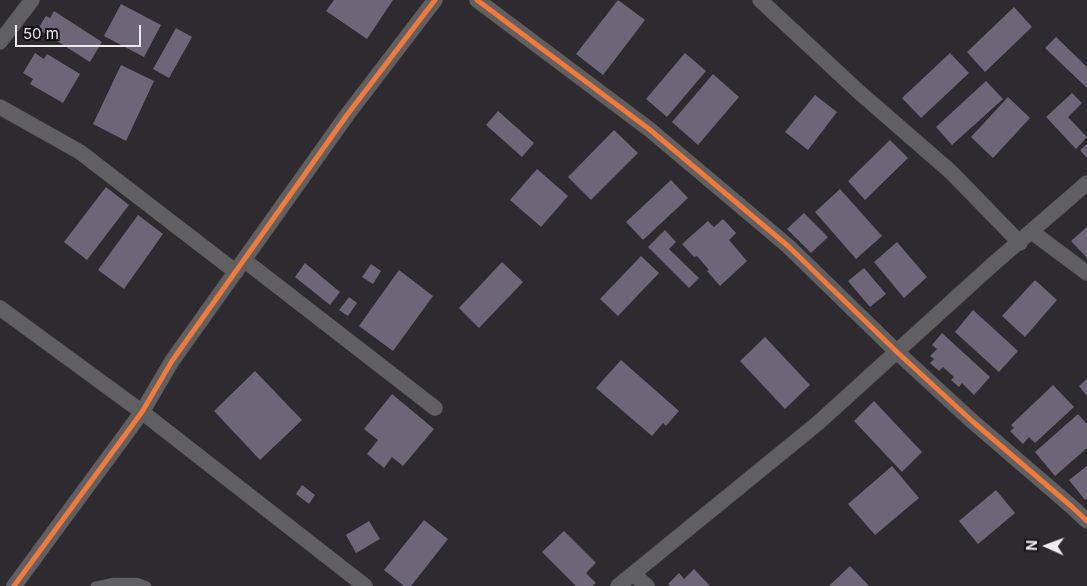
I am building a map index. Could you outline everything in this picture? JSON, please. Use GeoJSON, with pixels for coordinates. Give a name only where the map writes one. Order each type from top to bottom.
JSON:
{"type":"FeatureCollection","features":[{"type":"Feature","properties":{"kind":"street"},"geometry":{"type":"LineString","coordinates":[[0,42],[32,0]]}},
{"type":"Feature","properties":{"kind":"street"},"geometry":{"type":"LineString","coordinates":[[14,586],[142,412],[172,361],[347,115],[435,0]]}},
{"type":"Feature","properties":{"kind":"street"},"geometry":{"type":"LineString","coordinates":[[477,0],[657,135],[788,246],[897,352],[972,421],[1087,521]]}},
{"type":"Feature","properties":{"kind":"street"},"geometry":{"type":"LineString","coordinates":[[760,0],[860,92],[952,172],[1020,243]]}},
{"type":"Feature","properties":{"kind":"street"},"geometry":{"type":"LineString","coordinates":[[0,107],[80,152],[434,408]]}},
{"type":"Feature","properties":{"kind":"street"},"geometry":{"type":"LineString","coordinates":[[618,586],[818,422],[991,266],[1020,243],[1087,183]]}},
{"type":"Feature","properties":{"kind":"street"},"geometry":{"type":"LineString","coordinates":[[1032,232],[1087,273]]}},
{"type":"Feature","properties":{"kind":"street"},"geometry":{"type":"LineString","coordinates":[[0,308],[142,412],[365,586]]}},
{"type":"Feature","properties":{"kind":"street"},"geometry":{"type":"LineString","coordinates":[[633,574],[647,586]]}},
{"type":"Feature","properties":{"kind":"lane"},"geometry":{"type":"LineString","coordinates":[[95,586],[114,582],[137,582],[147,586]]}},
{"type":"Feature","properties":{"kind":"building"},"geometry":{"type":"Polygon","coordinates":[[[334,0],[393,0],[367,39],[326,11],[334,0]]]}},
{"type":"Feature","properties":{"kind":"building"},"geometry":{"type":"Polygon","coordinates":[[[618,0],[645,20],[603,75],[576,54],[618,0]]]}},
{"type":"Feature","properties":{"kind":"building"},"geometry":{"type":"Polygon","coordinates":[[[121,4],[161,25],[144,57],[104,36],[121,4]]]}},
{"type":"Feature","properties":{"kind":"building"},"geometry":{"type":"Polygon","coordinates":[[[1014,7],[1032,27],[985,72],[967,52],[1014,7]]]}},
{"type":"Feature","properties":{"kind":"building"},"geometry":{"type":"Polygon","coordinates":[[[54,11],[102,42],[90,62],[38,29],[46,16],[50,18],[54,11]]]}},
{"type":"Feature","properties":{"kind":"building"},"geometry":{"type":"Polygon","coordinates":[[[176,28],[192,37],[169,78],[153,69],[176,28]]]}},
{"type":"Feature","properties":{"kind":"building"},"geometry":{"type":"Polygon","coordinates":[[[1056,37],[1087,67],[1087,88],[1045,48],[1056,37]]]}},
{"type":"Feature","properties":{"kind":"building"},"geometry":{"type":"Polygon","coordinates":[[[35,53],[44,59],[47,54],[80,74],[63,103],[30,84],[33,79],[23,73],[35,53]]]}},
{"type":"Feature","properties":{"kind":"building"},"geometry":{"type":"Polygon","coordinates":[[[685,53],[706,71],[667,117],[646,99],[685,53]]]}},
{"type":"Feature","properties":{"kind":"building"},"geometry":{"type":"Polygon","coordinates":[[[950,53],[969,73],[921,118],[902,98],[950,53]]]}},
{"type":"Feature","properties":{"kind":"building"},"geometry":{"type":"Polygon","coordinates":[[[121,65],[154,81],[126,141],[93,124],[121,65]]]}},
{"type":"Feature","properties":{"kind":"building"},"geometry":{"type":"Polygon","coordinates":[[[713,74],[739,97],[698,145],[672,122],[713,74]]]}},
{"type":"Feature","properties":{"kind":"building"},"geometry":{"type":"Polygon","coordinates":[[[986,81],[1003,99],[952,145],[936,127],[986,81]]]}},
{"type":"Feature","properties":{"kind":"building"},"geometry":{"type":"Polygon","coordinates":[[[1072,93],[1082,103],[1068,117],[1087,137],[1076,149],[1046,117],[1072,93]]]}},
{"type":"Feature","properties":{"kind":"building"},"geometry":{"type":"Polygon","coordinates":[[[815,95],[837,112],[808,150],[785,132],[815,95]]]}},
{"type":"Feature","properties":{"kind":"building"},"geometry":{"type":"Polygon","coordinates":[[[1008,97],[1030,118],[993,158],[971,137],[1008,97]]]}},
{"type":"Feature","properties":{"kind":"building"},"geometry":{"type":"Polygon","coordinates":[[[498,111],[534,143],[522,157],[486,125],[498,111]]]}},
{"type":"Feature","properties":{"kind":"building"},"geometry":{"type":"Polygon","coordinates":[[[614,130],[638,153],[591,200],[568,177],[614,130]]]}},
{"type":"Feature","properties":{"kind":"building"},"geometry":{"type":"Polygon","coordinates":[[[890,140],[908,158],[865,200],[848,181],[890,140]]]}},
{"type":"Feature","properties":{"kind":"building"},"geometry":{"type":"Polygon","coordinates":[[[1087,144],[1087,158],[1080,150],[1087,144]]]}},
{"type":"Feature","properties":{"kind":"building"},"geometry":{"type":"Polygon","coordinates":[[[537,169],[568,196],[541,227],[510,200],[537,169]]]}},
{"type":"Feature","properties":{"kind":"building"},"geometry":{"type":"Polygon","coordinates":[[[671,180],[688,198],[643,240],[626,222],[671,180]]]}},
{"type":"Feature","properties":{"kind":"building"},"geometry":{"type":"Polygon","coordinates":[[[106,187],[129,205],[87,260],[64,242],[106,187]]]}},
{"type":"Feature","properties":{"kind":"building"},"geometry":{"type":"Polygon","coordinates":[[[840,189],[882,236],[856,259],[815,212],[840,189]]]}},
{"type":"Feature","properties":{"kind":"building"},"geometry":{"type":"Polygon","coordinates":[[[804,213],[828,237],[811,253],[787,229],[804,213]]]}},
{"type":"Feature","properties":{"kind":"building"},"geometry":{"type":"Polygon","coordinates":[[[138,215],[163,234],[124,289],[98,270],[138,215]]]}},
{"type":"Feature","properties":{"kind":"building"},"geometry":{"type":"Polygon","coordinates":[[[723,219],[736,233],[729,240],[747,261],[720,286],[697,256],[694,257],[682,244],[708,221],[714,227],[723,219]]]}},
{"type":"Feature","properties":{"kind":"building"},"geometry":{"type":"Polygon","coordinates":[[[1087,227],[1087,258],[1071,241],[1087,227]]]}},
{"type":"Feature","properties":{"kind":"building"},"geometry":{"type":"Polygon","coordinates":[[[665,230],[676,242],[669,249],[699,278],[689,288],[648,247],[665,230]]]}},
{"type":"Feature","properties":{"kind":"building"},"geometry":{"type":"Polygon","coordinates":[[[897,242],[927,277],[904,298],[874,262],[897,242]]]}},
{"type":"Feature","properties":{"kind":"building"},"geometry":{"type":"Polygon","coordinates":[[[641,256],[659,273],[618,316],[600,299],[641,256]]]}},
{"type":"Feature","properties":{"kind":"building"},"geometry":{"type":"Polygon","coordinates":[[[502,262],[523,282],[479,328],[459,308],[502,262]]]}},
{"type":"Feature","properties":{"kind":"building"},"geometry":{"type":"Polygon","coordinates":[[[305,263],[340,292],[330,305],[295,277],[305,263]]]}},
{"type":"Feature","properties":{"kind":"building"},"geometry":{"type":"Polygon","coordinates":[[[371,264],[381,271],[373,284],[362,277],[371,264]]]}},
{"type":"Feature","properties":{"kind":"building"},"geometry":{"type":"Polygon","coordinates":[[[864,268],[886,294],[870,307],[848,281],[864,268]]]}},
{"type":"Feature","properties":{"kind":"building"},"geometry":{"type":"Polygon","coordinates":[[[399,270],[433,296],[393,351],[359,326],[399,270]]]}},
{"type":"Feature","properties":{"kind":"building"},"geometry":{"type":"Polygon","coordinates":[[[1035,280],[1057,300],[1025,337],[1002,316],[1035,280]]]}},
{"type":"Feature","properties":{"kind":"building"},"geometry":{"type":"Polygon","coordinates":[[[349,297],[357,303],[348,316],[339,310],[349,297]]]}},
{"type":"Feature","properties":{"kind":"building"},"geometry":{"type":"Polygon","coordinates":[[[973,310],[1018,351],[999,372],[955,332],[973,310]]]}},
{"type":"Feature","properties":{"kind":"building"},"geometry":{"type":"Polygon","coordinates":[[[942,333],[990,377],[974,395],[962,383],[959,387],[951,380],[954,377],[943,367],[939,371],[930,363],[934,359],[930,356],[937,349],[932,345],[942,333]]]}},
{"type":"Feature","properties":{"kind":"building"},"geometry":{"type":"Polygon","coordinates":[[[765,337],[810,385],[785,409],[740,361],[765,337]]]}},
{"type":"Feature","properties":{"kind":"building"},"geometry":{"type":"Polygon","coordinates":[[[621,360],[679,411],[666,426],[663,423],[652,436],[596,388],[621,360]]]}},
{"type":"Feature","properties":{"kind":"building"},"geometry":{"type":"Polygon","coordinates":[[[255,371],[302,420],[260,460],[214,411],[255,371]]]}},
{"type":"Feature","properties":{"kind":"building"},"geometry":{"type":"Polygon","coordinates":[[[1087,379],[1087,396],[1079,386],[1087,379]]]}},
{"type":"Feature","properties":{"kind":"building"},"geometry":{"type":"Polygon","coordinates":[[[1053,385],[1074,407],[1035,443],[1029,437],[1023,444],[1010,431],[1014,428],[1011,425],[1053,385]]]}},
{"type":"Feature","properties":{"kind":"building"},"geometry":{"type":"Polygon","coordinates":[[[392,394],[434,429],[403,466],[392,457],[384,468],[367,454],[378,440],[364,429],[392,394]]]}},
{"type":"Feature","properties":{"kind":"building"},"geometry":{"type":"Polygon","coordinates":[[[874,401],[922,452],[902,472],[854,421],[874,401]]]}},
{"type":"Feature","properties":{"kind":"building"},"geometry":{"type":"Polygon","coordinates":[[[1078,414],[1087,424],[1087,448],[1055,476],[1035,452],[1078,414]]]}},
{"type":"Feature","properties":{"kind":"building"},"geometry":{"type":"Polygon","coordinates":[[[892,466],[919,498],[875,535],[848,504],[892,466]]]}},
{"type":"Feature","properties":{"kind":"building"},"geometry":{"type":"Polygon","coordinates":[[[1087,466],[1087,499],[1085,500],[1069,480],[1087,466]]]}},
{"type":"Feature","properties":{"kind":"building"},"geometry":{"type":"Polygon","coordinates":[[[302,485],[315,495],[309,504],[296,494],[302,485]]]}},
{"type":"Feature","properties":{"kind":"building"},"geometry":{"type":"Polygon","coordinates":[[[996,490],[1015,513],[978,544],[959,521],[996,490]]]}},
{"type":"Feature","properties":{"kind":"building"},"geometry":{"type":"Polygon","coordinates":[[[424,520],[448,539],[411,586],[404,586],[384,570],[424,520]]]}},
{"type":"Feature","properties":{"kind":"building"},"geometry":{"type":"Polygon","coordinates":[[[369,521],[380,539],[356,553],[346,535],[369,521]]]}},
{"type":"Feature","properties":{"kind":"building"},"geometry":{"type":"Polygon","coordinates":[[[564,531],[596,563],[586,573],[596,583],[592,586],[576,586],[542,552],[564,531]]]}},
{"type":"Feature","properties":{"kind":"building"},"geometry":{"type":"Polygon","coordinates":[[[850,566],[869,586],[829,586],[850,566]]]}},
{"type":"Feature","properties":{"kind":"building"},"geometry":{"type":"Polygon","coordinates":[[[694,569],[710,586],[670,586],[668,584],[679,573],[684,579],[694,569]]]}},
{"type":"Feature","properties":{"kind":"cycle path"},"geometry":{"type":"LineString","coordinates":[[14,586],[142,412],[172,361],[347,115],[435,0]]}},
{"type":"Feature","properties":{"kind":"cycle path"},"geometry":{"type":"LineString","coordinates":[[477,0],[649,129],[788,246],[897,352],[972,421],[1087,521]]}}]}
